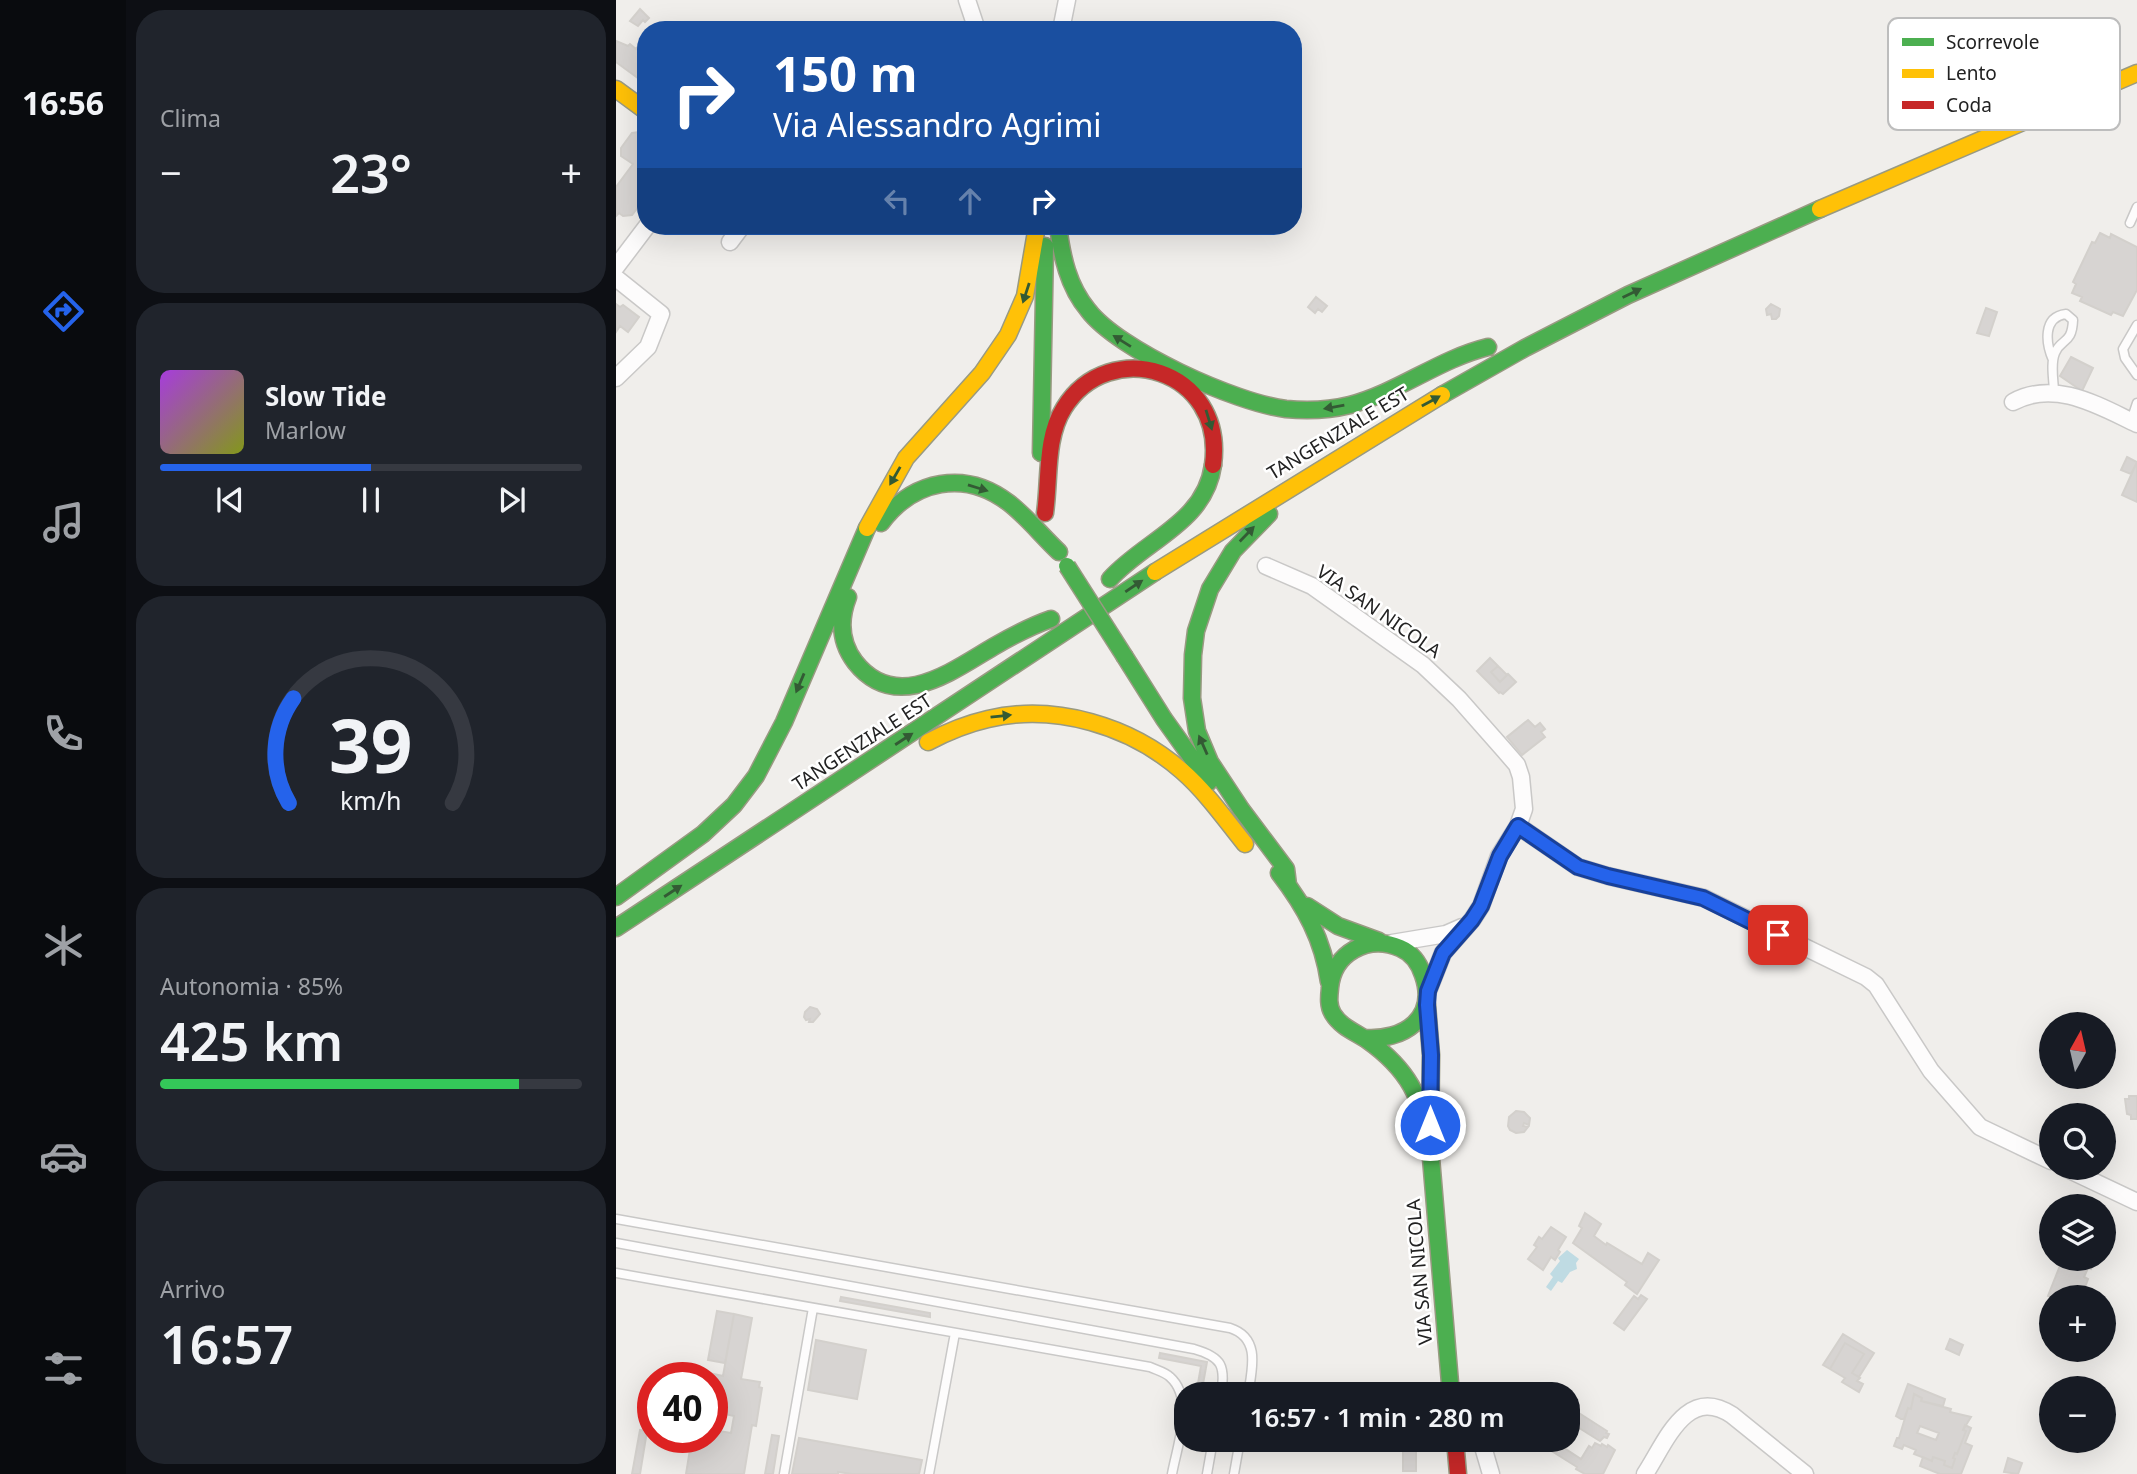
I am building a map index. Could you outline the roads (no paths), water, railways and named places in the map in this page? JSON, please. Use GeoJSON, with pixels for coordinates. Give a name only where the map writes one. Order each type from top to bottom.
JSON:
{"type":"FeatureCollection","features":[{"type":"Feature","properties":{"kind":"main road"},"geometry":{"type":"LineString","coordinates":[[2120,64],[2137,57]]}},
{"type":"Feature","properties":{"kind":"main road","name":"TANGENZIALE EST"},"geometry":{"type":"LineString","coordinates":[[2120,80],[2137,73]]}},
{"type":"Feature","properties":{"kind":"main road"},"geometry":{"type":"LineString","coordinates":[[616,89],[637,104]]}},
{"type":"Feature","properties":{"kind":"main road","name":"TANGENZIALE EST"},"geometry":{"type":"LineString","coordinates":[[616,928],[1196,545],[1399,419],[1525,348],[1628,295],[2005,130]]}},
{"type":"Feature","properties":{"kind":"main road"},"geometry":{"type":"LineString","coordinates":[[616,897],[730,811],[760,771],[865,532],[892,482],[926,434],[981,374],[1010,333],[1032,272],[1036,235]]}},
{"type":"Feature","properties":{"kind":"main road"},"geometry":{"type":"LineString","coordinates":[[1045,235],[1041,493],[1045,513],[1063,559],[1180,741],[1301,902]]}},
{"type":"Feature","properties":{"kind":"main road","name":"TANGENZIALE EST"},"geometry":{"type":"LineString","coordinates":[[1060,235],[1065,267],[1079,300],[1092,317],[1134,348],[1252,403],[1303,411],[1354,403],[1387,392],[1471,350],[1493,344],[1370,414]]}},
{"type":"Feature","properties":{"kind":"main road"},"geometry":{"type":"LineString","coordinates":[[1045,513],[1055,430],[1065,407],[1080,389],[1101,376],[1126,369],[1148,369],[1168,376],[1190,389],[1205,408],[1213,431],[1215,454],[1211,478],[1200,500],[1183,518],[1119,567],[1110,579]]}},
{"type":"Feature","properties":{"kind":"main road"},"geometry":{"type":"LineString","coordinates":[[1288,885],[1286,869],[1229,790],[1201,743],[1195,720],[1192,688],[1196,625],[1206,593],[1219,569],[1253,528],[1268,514],[1363,452],[1399,419]]}},
{"type":"Feature","properties":{"kind":"main road"},"geometry":{"type":"LineString","coordinates":[[1061,613],[1029,626],[939,678],[919,686],[899,687],[880,682],[853,660],[843,643],[840,624],[844,604],[889,509],[904,497],[923,488],[941,483],[961,483],[997,495],[1012,505],[1063,559]]}},
{"type":"Feature","properties":{"kind":"main road","name":"TANGENZIALE EST"},"geometry":{"type":"LineString","coordinates":[[941,693],[1201,521]]}},
{"type":"Feature","properties":{"kind":"main road"},"geometry":{"type":"LineString","coordinates":[[806,804],[831,797],[946,731],[973,721],[1008,715],[1063,716],[1102,726],[1145,745],[1163,757],[1193,781],[1248,847],[1272,864]]}},
{"type":"Feature","properties":{"kind":"main road"},"geometry":{"type":"LineString","coordinates":[[616,908],[727,834]]}},
{"type":"Feature","properties":{"kind":"main road","name":"VIA SAN NICOLA"},"geometry":{"type":"LineString","coordinates":[[1301,902],[1338,926],[1407,950],[1423,971],[1431,1055],[1430,1146]]}},
{"type":"Feature","properties":{"kind":"main road","name":"VIA SAN NICOLA"},"geometry":{"type":"LineString","coordinates":[[1301,902],[1320,937],[1329,982],[1331,1012],[1349,1031],[1364,1038],[1394,1063],[1411,1083],[1425,1115],[1450,1382]]}},
{"type":"Feature","properties":{"kind":"main road"},"geometry":{"type":"LineString","coordinates":[[1329,982],[1334,967],[1348,951],[1360,944],[1385,942]]}},
{"type":"Feature","properties":{"kind":"main road","name":"VIA SAN NICOLA"},"geometry":{"type":"LineString","coordinates":[[1364,1038],[1392,1038],[1407,1031],[1419,1018],[1427,998]]}},
{"type":"Feature","properties":{"kind":"main road"},"geometry":{"type":"LineString","coordinates":[[1456,1452],[1458,1474]]}},
{"type":"Feature","properties":{"kind":"street"},"geometry":{"type":"LineString","coordinates":[[967,0],[974,21]]}},
{"type":"Feature","properties":{"kind":"street"},"geometry":{"type":"LineString","coordinates":[[1063,21],[1067,0]]}},
{"type":"Feature","properties":{"kind":"street"},"geometry":{"type":"LineString","coordinates":[[616,267],[640,235]]}},
{"type":"Feature","properties":{"kind":"street"},"geometry":{"type":"LineString","coordinates":[[730,242],[735,235]]}},
{"type":"Feature","properties":{"kind":"street"},"geometry":{"type":"LineString","coordinates":[[616,278],[661,314],[648,346],[616,378]]}},
{"type":"Feature","properties":{"kind":"street"},"geometry":{"type":"LineString","coordinates":[[2013,402],[2023,396],[2053,393],[2071,395],[2134,423]]}},
{"type":"Feature","properties":{"kind":"street","name":"VIA SAN NICOLA"},"geometry":{"type":"LineString","coordinates":[[1266,566],[1312,586],[1423,665],[1459,699],[1517,765],[1525,796],[1518,826],[1500,856],[1481,906],[1443,953],[1427,998]]}},
{"type":"Feature","properties":{"kind":"street"},"geometry":{"type":"LineString","coordinates":[[1518,826],[1578,867],[1703,898],[1866,977],[1876,985],[1931,1071],[1980,1128],[2039,1155]]}},
{"type":"Feature","properties":{"kind":"street"},"geometry":{"type":"LineString","coordinates":[[1385,942],[1446,934],[1472,920]]}},
{"type":"Feature","properties":{"kind":"street"},"geometry":{"type":"LineString","coordinates":[[2090,1180],[2137,1202]]}},
{"type":"Feature","properties":{"kind":"street"},"geometry":{"type":"LineString","coordinates":[[1645,1474],[1686,1412],[1706,1406],[1724,1410],[1732,1415],[1805,1474]]}},
{"type":"Feature","properties":{"kind":"street"},"geometry":{"type":"LineString","coordinates":[[1485,1452],[1491,1474]]}},
{"type":"Feature","properties":{"kind":"lane"},"geometry":{"type":"LineString","coordinates":[[2130,223],[2137,207]]}},
{"type":"Feature","properties":{"kind":"lane"},"geometry":{"type":"LineString","coordinates":[[2053,360],[2046,344],[2047,332],[2052,321],[2059,315],[2066,314],[2073,320],[2073,330],[2067,342],[2056,349],[2053,360],[2053,393]]}},
{"type":"Feature","properties":{"kind":"lane"},"geometry":{"type":"LineString","coordinates":[[2137,325],[2123,349],[2125,358],[2137,375]]}},
{"type":"Feature","properties":{"kind":"lane"},"geometry":{"type":"LineString","coordinates":[[2134,423],[2137,403]]}},
{"type":"Feature","properties":{"kind":"lane"},"geometry":{"type":"LineString","coordinates":[[616,1219],[1230,1328],[1244,1335],[1250,1342],[1253,1363],[1250,1382]]}},
{"type":"Feature","properties":{"kind":"lane"},"geometry":{"type":"LineString","coordinates":[[616,1243],[1194,1349],[1213,1354],[1221,1365],[1223,1382]]}},
{"type":"Feature","properties":{"kind":"lane"},"geometry":{"type":"LineString","coordinates":[[616,1273],[1150,1367],[1169,1376],[1182,1392],[1183,1411],[1172,1474]]}},
{"type":"Feature","properties":{"kind":"lane"},"geometry":{"type":"LineString","coordinates":[[784,1474],[813,1308]]}},
{"type":"Feature","properties":{"kind":"lane"},"geometry":{"type":"LineString","coordinates":[[929,1474],[955,1333]]}},
{"type":"Feature","properties":{"kind":"lane"},"geometry":{"type":"LineString","coordinates":[[1207,1474],[1211,1452]]}},
{"type":"Feature","properties":{"kind":"lane"},"geometry":{"type":"LineString","coordinates":[[1234,1474],[1238,1452]]}},
{"type":"Feature","properties":{"kind":"water"},"geometry":{"type":"Polygon","coordinates":[[[1567,1250],[1579,1259],[1576,1263],[1577,1269],[1570,1272],[1562,1283],[1558,1281],[1551,1291],[1546,1287],[1553,1277],[1550,1274],[1560,1261],[1558,1258],[1567,1250]]]}}]}
